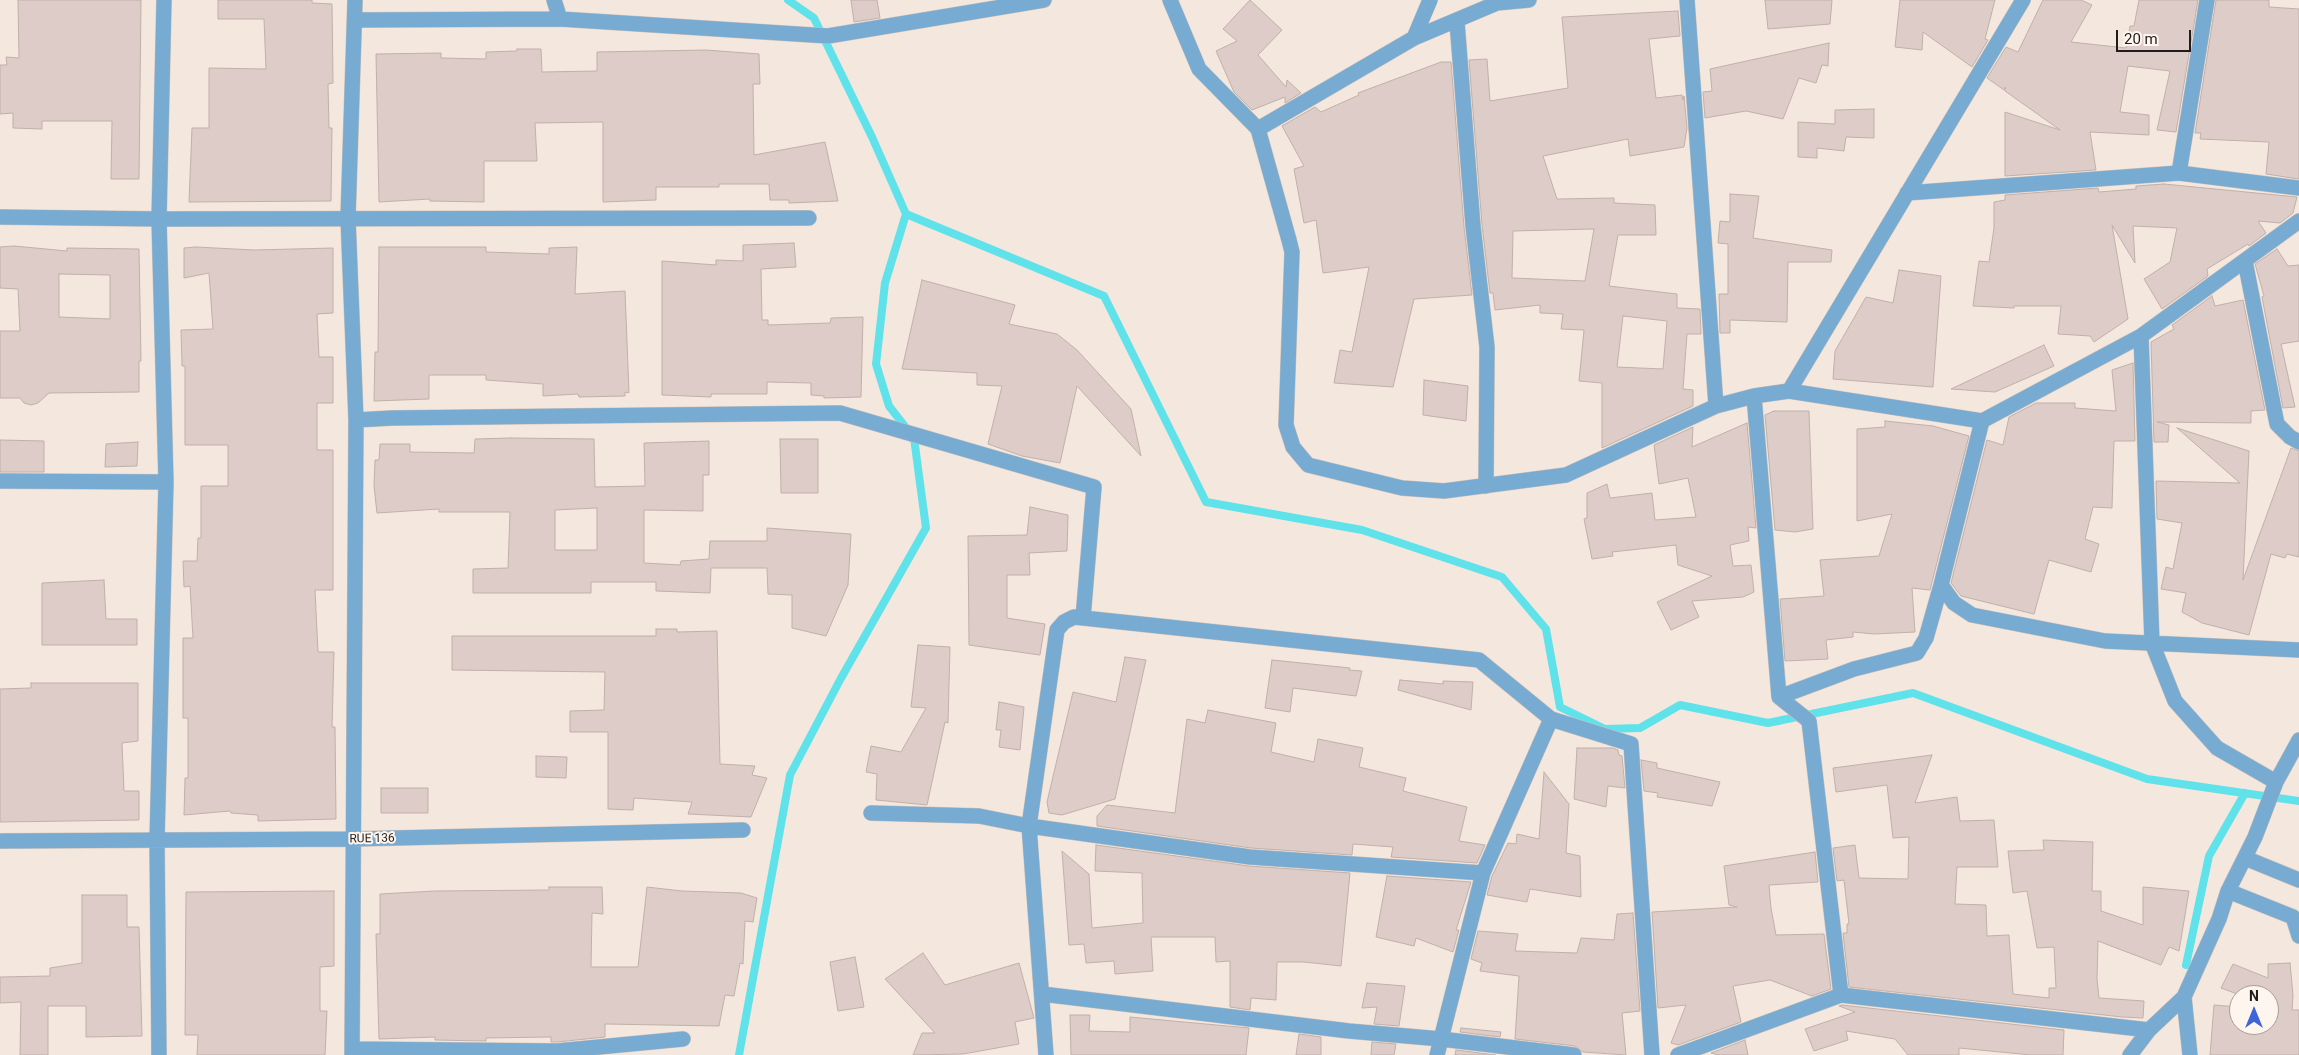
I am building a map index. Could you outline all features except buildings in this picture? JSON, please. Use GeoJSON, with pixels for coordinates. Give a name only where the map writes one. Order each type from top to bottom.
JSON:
{"type":"FeatureCollection","features":[{"type":"Feature","properties":{"kind":"street"},"geometry":{"type":"LineString","coordinates":[[159,1055],[157,841],[166,482],[158,219],[164,0]]}},
{"type":"Feature","properties":{"kind":"street"},"geometry":{"type":"LineString","coordinates":[[355,0],[356,20],[348,218],[356,420],[352,1052],[557,1053],[683,1038]]}},
{"type":"Feature","properties":{"kind":"street"},"geometry":{"type":"LineString","coordinates":[[554,0],[560,19]]}},
{"type":"Feature","properties":{"kind":"street"},"geometry":{"type":"LineString","coordinates":[[356,20],[560,19],[828,36],[1044,0]]}},
{"type":"Feature","properties":{"kind":"street"},"geometry":{"type":"LineString","coordinates":[[1170,0],[1200,69],[1258,129],[1292,252],[1286,425],[1293,447],[1308,465],[1402,488],[1444,491],[1566,475],[1716,406],[1754,396],[1789,391],[1982,421],[2141,336],[2299,221]]}},
{"type":"Feature","properties":{"kind":"street"},"geometry":{"type":"LineString","coordinates":[[1414,38],[1430,0]]}},
{"type":"Feature","properties":{"kind":"street"},"geometry":{"type":"LineString","coordinates":[[1258,129],[1414,38],[1457,22],[1497,3],[1529,0]]}},
{"type":"Feature","properties":{"kind":"street"},"geometry":{"type":"LineString","coordinates":[[1687,0],[1716,406]]}},
{"type":"Feature","properties":{"kind":"street"},"geometry":{"type":"LineString","coordinates":[[1789,391],[2023,0]]}},
{"type":"Feature","properties":{"kind":"street"},"geometry":{"type":"LineString","coordinates":[[2179,173],[2207,0]]}},
{"type":"Feature","properties":{"kind":"street"},"geometry":{"type":"LineString","coordinates":[[1457,22],[1473,226],[1487,347],[1486,486]]}},
{"type":"Feature","properties":{"kind":"street"},"geometry":{"type":"LineString","coordinates":[[1907,194],[2179,173],[2299,188]]}},
{"type":"Feature","properties":{"kind":"street"},"geometry":{"type":"LineString","coordinates":[[0,217],[158,219],[809,218]]}},
{"type":"Feature","properties":{"kind":"street"},"geometry":{"type":"LineString","coordinates":[[2244,261],[2277,424],[2290,437],[2299,442]]}},
{"type":"Feature","properties":{"kind":"street"},"geometry":{"type":"LineString","coordinates":[[2141,336],[2152,643],[2175,701],[2217,748],[2276,782]]}},
{"type":"Feature","properties":{"kind":"street"},"geometry":{"type":"LineString","coordinates":[[1754,396],[1779,697],[1809,721],[1841,995]]}},
{"type":"Feature","properties":{"kind":"street"},"geometry":{"type":"LineString","coordinates":[[356,420],[840,413],[1094,487],[1082,618]]}},
{"type":"Feature","properties":{"kind":"street"},"geometry":{"type":"LineString","coordinates":[[1779,697],[1854,669],[1917,653],[1926,638],[1941,585],[1982,421]]}},
{"type":"Feature","properties":{"kind":"street"},"geometry":{"type":"LineString","coordinates":[[0,481],[166,482]]}},
{"type":"Feature","properties":{"kind":"street"},"geometry":{"type":"LineString","coordinates":[[1941,585],[1954,603],[1972,615],[2105,641],[2299,650]]}},
{"type":"Feature","properties":{"kind":"street"},"geometry":{"type":"LineString","coordinates":[[1046,1055],[1029,826],[1057,630],[1064,622],[1074,618],[1082,618],[1479,660],[1551,719],[1631,744],[1652,1055]]}},
{"type":"Feature","properties":{"kind":"street"},"geometry":{"type":"LineString","coordinates":[[1437,1055],[1483,873],[1551,719]]}},
{"type":"Feature","properties":{"kind":"street"},"geometry":{"type":"LineString","coordinates":[[2130,1055],[2149,1030],[2184,996],[2219,919],[2228,891],[2255,837],[2276,782],[2299,740]]}},
{"type":"Feature","properties":{"kind":"street"},"geometry":{"type":"LineString","coordinates":[[871,813],[979,816],[1029,826],[1250,857],[1483,873]]}},
{"type":"Feature","properties":{"kind":"street","name":"RUE 136"},"geometry":{"type":"LineString","coordinates":[[0,841],[352,839],[743,830]]}},
{"type":"Feature","properties":{"kind":"street"},"geometry":{"type":"LineString","coordinates":[[2245,858],[2299,880]]}},
{"type":"Feature","properties":{"kind":"street"},"geometry":{"type":"LineString","coordinates":[[2228,891],[2293,917],[2299,936]]}},
{"type":"Feature","properties":{"kind":"street"},"geometry":{"type":"LineString","coordinates":[[1042,994],[1349,1031],[1441,1039],[1574,1055]]}},
{"type":"Feature","properties":{"kind":"street"},"geometry":{"type":"LineString","coordinates":[[1678,1055],[1841,995],[2149,1030]]}},
{"type":"Feature","properties":{"kind":"street"},"geometry":{"type":"LineString","coordinates":[[2184,996],[2190,1055]]}},
{"type":"Feature","properties":{"kind":"waterway"},"geometry":{"type":"LineString","coordinates":[[788,0],[814,18],[872,137],[906,214],[1104,296],[1206,502],[1362,530],[1502,577],[1546,629],[1560,707],[1605,729],[1640,728],[1680,705],[1768,723],[1913,693],[2147,779],[2299,801]]}},
{"type":"Feature","properties":{"kind":"waterway"},"geometry":{"type":"LineString","coordinates":[[739,1055],[790,775],[840,680],[926,528],[914,438],[889,406],[876,364],[885,283],[906,214]]}},
{"type":"Feature","properties":{"kind":"waterway"},"geometry":{"type":"LineString","coordinates":[[2186,965],[2209,856],[2245,793]]}}]}
